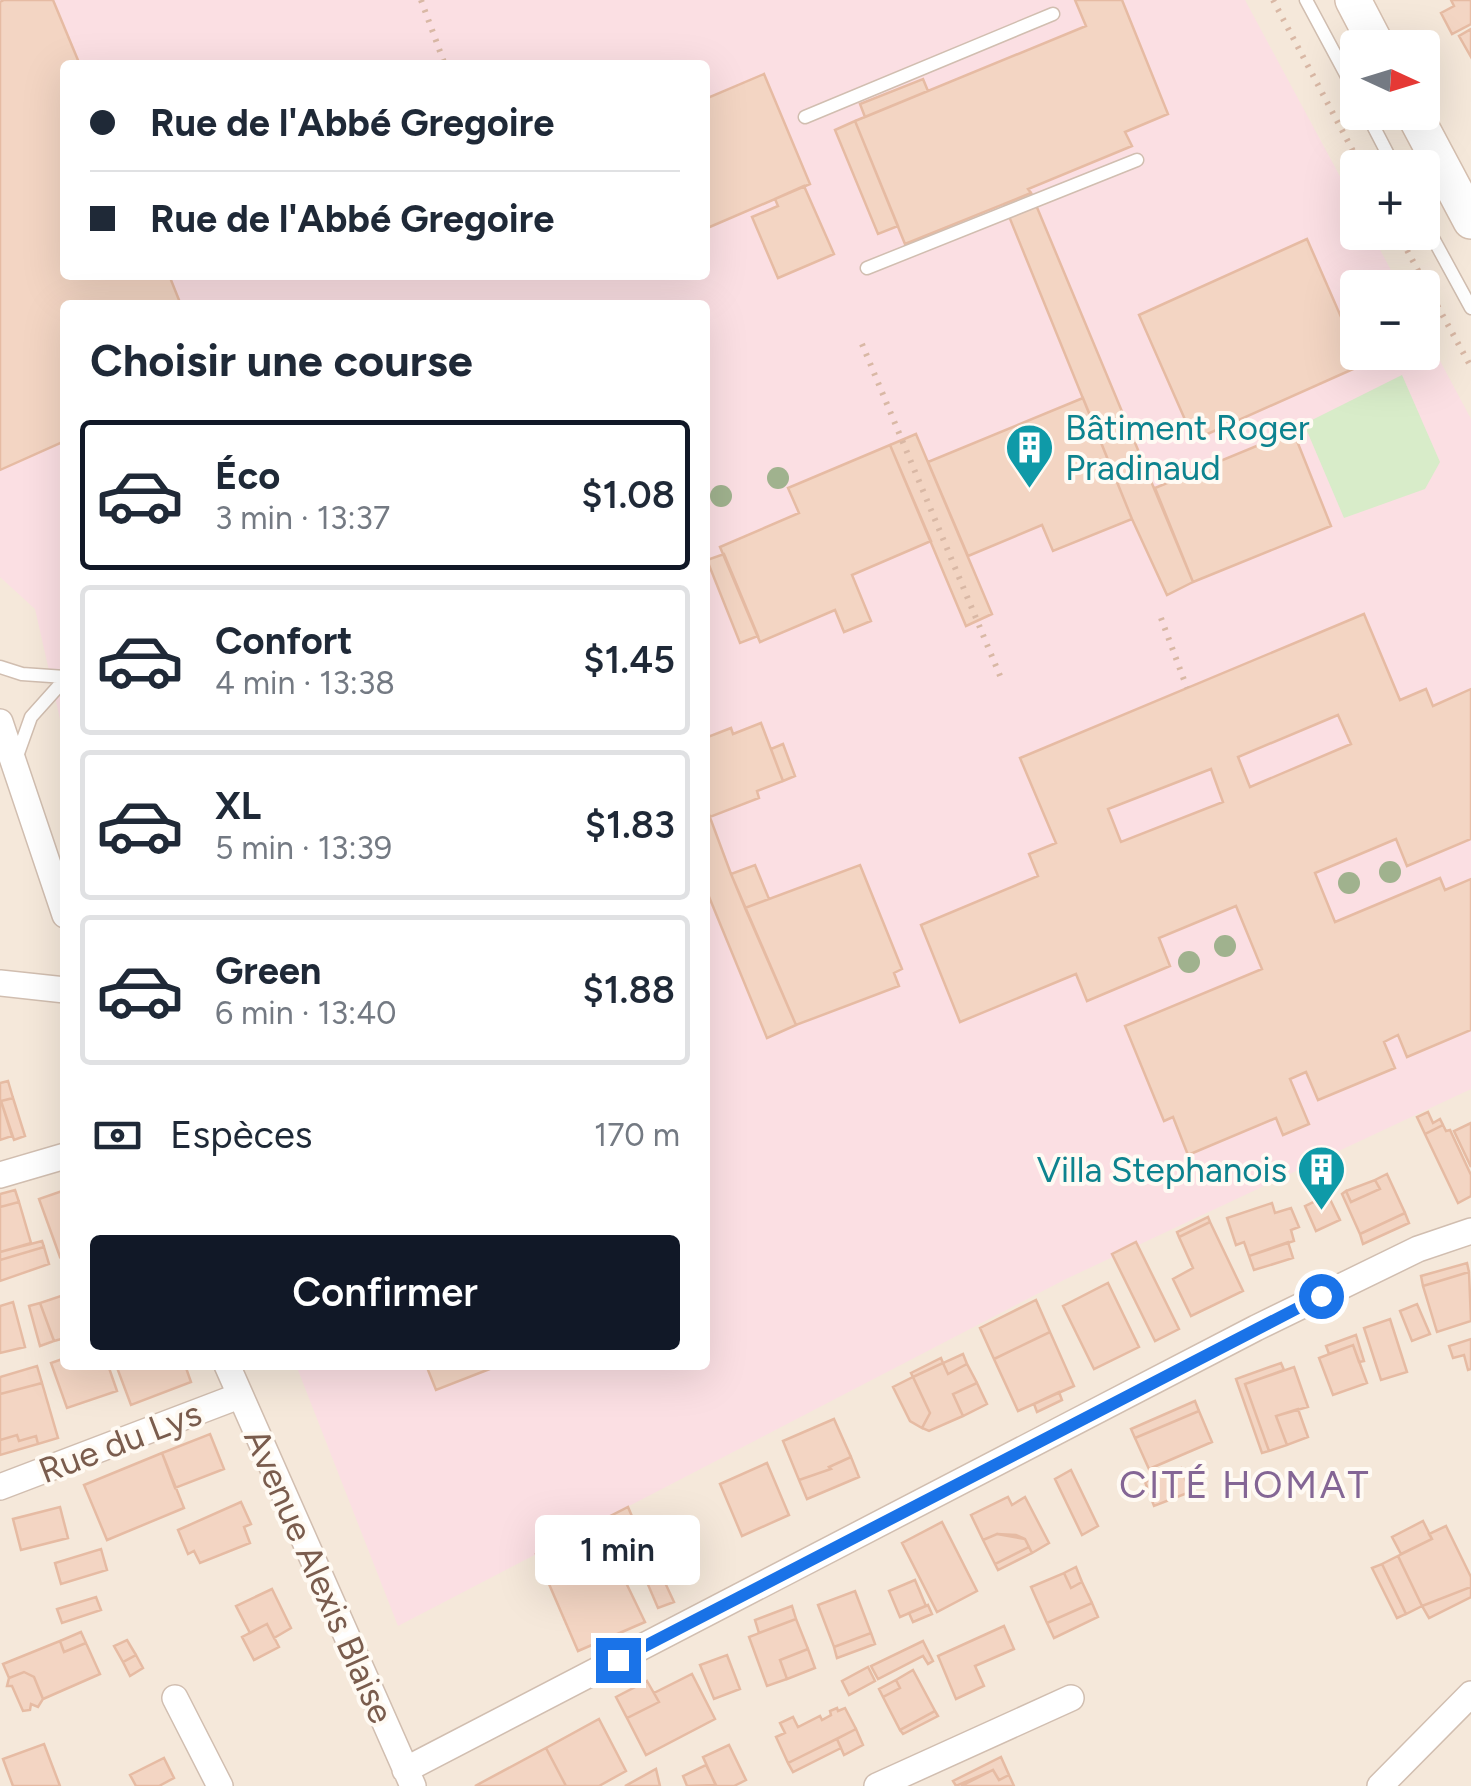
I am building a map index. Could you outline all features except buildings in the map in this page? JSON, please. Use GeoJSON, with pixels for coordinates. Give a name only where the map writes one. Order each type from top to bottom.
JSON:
{"type":"FeatureCollection","features":[{"type":"Feature","properties":{"kind":"main road"},"geometry":{"type":"LineString","coordinates":[[1353,0],[1369,30]]}},
{"type":"Feature","properties":{"kind":"main road"},"geometry":{"type":"LineString","coordinates":[[1423,130],[1471,221]]}},
{"type":"Feature","properties":{"kind":"street"},"geometry":{"type":"LineString","coordinates":[[0,722],[60,902]]}},
{"type":"Feature","properties":{"kind":"street"},"geometry":{"type":"LineString","coordinates":[[0,983],[60,989]]}},
{"type":"Feature","properties":{"kind":"street"},"geometry":{"type":"LineString","coordinates":[[0,1175],[60,1157]]}},
{"type":"Feature","properties":{"kind":"street"},"geometry":{"type":"LineString","coordinates":[[409,1778],[1256,1328],[1418,1249],[1471,1231]]}},
{"type":"Feature","properties":{"kind":"street","name":"Avenue Alexis Blaise"},"geometry":{"type":"LineString","coordinates":[[229,1370],[409,1778]]}},
{"type":"Feature","properties":{"kind":"street","name":"Rue du Lys"},"geometry":{"type":"LineString","coordinates":[[0,1487],[239,1396]]}},
{"type":"Feature","properties":{"kind":"street"},"geometry":{"type":"LineString","coordinates":[[1380,1786],[1471,1694]]}},
{"type":"Feature","properties":{"kind":"street"},"geometry":{"type":"LineString","coordinates":[[174,1698],[220,1786]]}},
{"type":"Feature","properties":{"kind":"street"},"geometry":{"type":"LineString","coordinates":[[877,1786],[1071,1698]]}},
{"type":"Feature","properties":{"kind":"lane"},"geometry":{"type":"LineString","coordinates":[[1306,0],[1340,63]]}},
{"type":"Feature","properties":{"kind":"lane"},"geometry":{"type":"LineString","coordinates":[[805,117],[1053,14]]}},
{"type":"Feature","properties":{"kind":"lane"},"geometry":{"type":"LineString","coordinates":[[867,268],[1138,160]]}},
{"type":"Feature","properties":{"kind":"lane"},"geometry":{"type":"LineString","coordinates":[[1439,250],[1471,308]]}},
{"type":"Feature","properties":{"kind":"lane"},"geometry":{"type":"LineString","coordinates":[[0,667],[22,674],[60,678]]}},
{"type":"Feature","properties":{"kind":"lane"},"geometry":{"type":"LineString","coordinates":[[9,758],[31,717],[60,684]]}},
{"type":"Feature","properties":{"kind":"path"},"geometry":{"type":"LineString","coordinates":[[421,0],[442,60]]}},
{"type":"Feature","properties":{"kind":"path"},"geometry":{"type":"LineString","coordinates":[[1274,0],[1353,150]]}},
{"type":"Feature","properties":{"kind":"path"},"geometry":{"type":"LineString","coordinates":[[1408,250],[1471,367]]}},
{"type":"Feature","properties":{"kind":"path"},"geometry":{"type":"LineString","coordinates":[[862,344],[1003,683]]}},
{"type":"Feature","properties":{"kind":"path"},"geometry":{"type":"LineString","coordinates":[[1161,618],[1187,688]]}},
{"type":"Feature","properties":{"kind":"shaded area"},"geometry":{"type":"Polygon","coordinates":[[[0,0],[1471,0],[1471,1786],[0,1786],[0,0]]]}},
{"type":"Feature","properties":{"kind":"shaded area"},"geometry":{"type":"Polygon","coordinates":[[[0,0],[1245,0],[1340,176],[1340,250],[1380,250],[1391,270],[1340,270],[1340,370],[1440,370],[1440,361],[1471,419],[1471,1089],[1066,1279],[398,1626],[298,1370],[710,1370],[710,300],[60,300],[60,719],[35,609],[0,577],[0,0]]]}},
{"type":"Feature","properties":{"kind":"green space"},"geometry":{"type":"Polygon","coordinates":[[[1402,375],[1440,462],[1425,489],[1344,518],[1304,424],[1402,375]]]}},
{"type":"Feature","properties":{"kind":"place","name":"Bâtiment Roger Pradinaud"},"geometry":{"type":"Point","coordinates":[1030,490]}},
{"type":"Feature","properties":{"kind":"place","name":"Villa Stephanois"},"geometry":{"type":"Point","coordinates":[1322,1212]}},
{"type":"Feature","properties":{"kind":"district","name":"CITÉ HOMAT"},"geometry":{"type":"Point","coordinates":[1245,1485]}},
{"type":"Feature","properties":{"kind":"route"},"geometry":{"type":"LineString","coordinates":[[618,1660],[1321,1296]]}}]}
